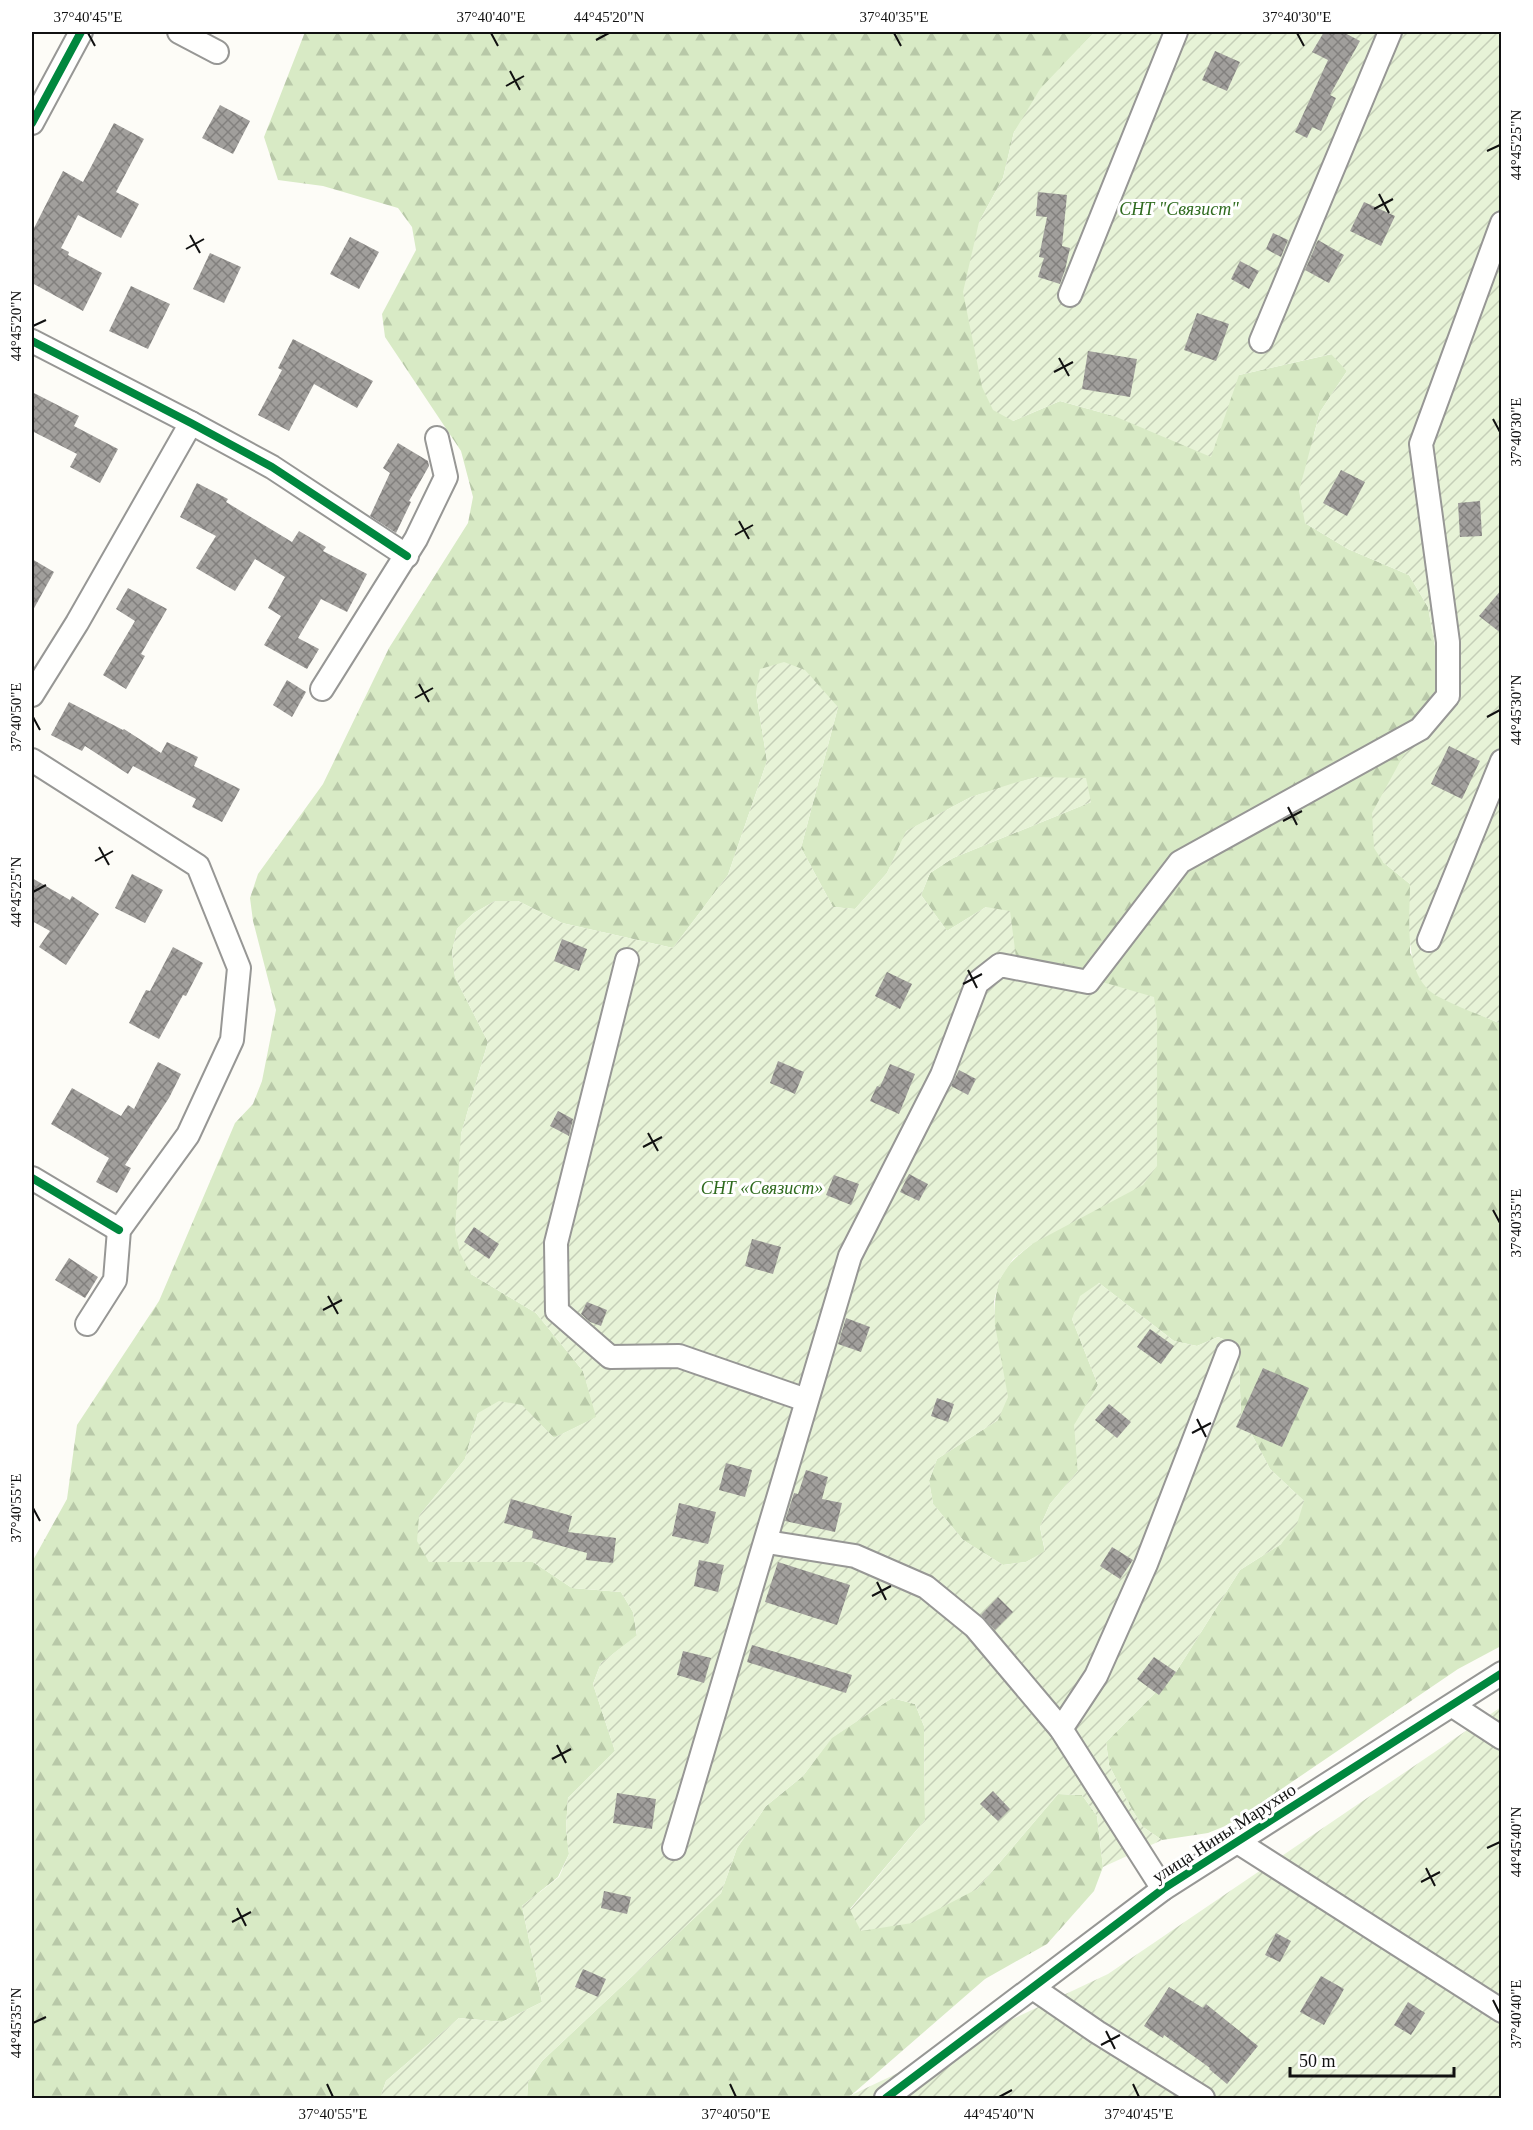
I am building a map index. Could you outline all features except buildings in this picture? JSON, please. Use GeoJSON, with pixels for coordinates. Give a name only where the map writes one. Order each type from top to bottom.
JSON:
{"type":"FeatureCollection","features":[{"type":"Feature","properties":{"kind":"street"},"geometry":{"type":"LineString","coordinates":[[32,123],[81,32]]}},
{"type":"Feature","properties":{"kind":"street"},"geometry":{"type":"LineString","coordinates":[[178,32],[217,52]]}},
{"type":"Feature","properties":{"kind":"street"},"geometry":{"type":"LineString","coordinates":[[1070,296],[1176,32]]}},
{"type":"Feature","properties":{"kind":"street"},"geometry":{"type":"LineString","coordinates":[[1261,341],[1390,32]]}},
{"type":"Feature","properties":{"kind":"street"},"geometry":{"type":"LineString","coordinates":[[674,1848],[767,1542],[806,1400],[850,1256],[942,1075],[977,983],[1000,965],[1088,982],[1180,862],[1420,729],[1448,696],[1448,642],[1421,444],[1502,223]]}},
{"type":"Feature","properties":{"kind":"street"},"geometry":{"type":"LineString","coordinates":[[32,341],[272,467],[406,556]]}},
{"type":"Feature","properties":{"kind":"street"},"geometry":{"type":"LineString","coordinates":[[32,695],[77,623],[191,423]]}},
{"type":"Feature","properties":{"kind":"street"},"geometry":{"type":"LineString","coordinates":[[322,689],[406,556],[446,477],[437,438]]}},
{"type":"Feature","properties":{"kind":"street"},"geometry":{"type":"LineString","coordinates":[[32,760],[198,866],[239,968],[232,1040],[188,1135],[119,1230],[115,1280],[87,1324]]}},
{"type":"Feature","properties":{"kind":"street"},"geometry":{"type":"LineString","coordinates":[[1429,940],[1502,761]]}},
{"type":"Feature","properties":{"kind":"street"},"geometry":{"type":"LineString","coordinates":[[627,960],[556,1243],[557,1311],[610,1357],[679,1356],[806,1400]]}},
{"type":"Feature","properties":{"kind":"street"},"geometry":{"type":"LineString","coordinates":[[32,1178],[119,1230]]}},
{"type":"Feature","properties":{"kind":"street"},"geometry":{"type":"LineString","coordinates":[[1060,1730],[1096,1676],[1146,1564],[1228,1352]]}},
{"type":"Feature","properties":{"kind":"street"},"geometry":{"type":"LineString","coordinates":[[767,1542],[855,1557],[926,1587],[975,1627],[1060,1730],[1163,1889]]}},
{"type":"Feature","properties":{"kind":"street","name":"улица Нины Марухно"},"geometry":{"type":"LineString","coordinates":[[886,2098],[1163,1889],[1502,1673]]}},
{"type":"Feature","properties":{"kind":"street"},"geometry":{"type":"LineString","coordinates":[[1453,1706],[1502,1738]]}},
{"type":"Feature","properties":{"kind":"street"},"geometry":{"type":"LineString","coordinates":[[1236,1842],[1502,2011]]}},
{"type":"Feature","properties":{"kind":"street"},"geometry":{"type":"LineString","coordinates":[[1034,1988],[1097,2032],[1203,2098]]}},
{"type":"Feature","properties":{"kind":"green space"},"geometry":{"type":"Polygon","coordinates":[[[305,32],[1094,32],[1014,132],[1003,178],[979,222],[1013,421],[1060,401],[1114,416],[1239,375],[1332,354],[1347,371],[1320,412],[1314,434],[1305,523],[1348,549],[1409,575],[1428,607],[1438,663],[1437,694],[1383,862],[1410,884],[1410,953],[1436,995],[1501,1024],[1501,1646],[1458,1669],[1230,1824],[1208,1833],[1162,1840],[1143,1827],[1109,1765],[1106,1742],[1176,1672],[1240,1570],[1281,1544],[1304,1501],[1270,1469],[1241,1414],[1238,1345],[1218,1337],[1197,1346],[1174,1341],[1099,1283],[1072,1319],[1098,1385],[1075,1425],[1078,1471],[1050,1504],[1040,1527],[1045,1552],[1026,1562],[1003,1565],[963,1540],[933,1504],[929,1481],[937,1459],[998,1420],[994,1325],[997,1289],[1007,1267],[1032,1244],[1016,957],[986,907],[947,931],[921,895],[930,873],[953,858],[1091,802],[1037,777],[971,797],[907,831],[887,873],[855,909],[833,907],[801,848],[838,707],[756,692],[767,761],[728,875],[673,948],[562,923],[518,901],[495,901],[474,913],[457,929],[452,952],[455,977],[488,1042],[461,1134],[471,1274],[536,1313],[583,1371],[597,1417],[554,1438],[521,1405],[478,1413],[465,1459],[419,1516],[429,1562],[533,1562],[572,1588],[621,1592],[633,1612],[637,1636],[601,1663],[593,1684],[615,1751],[568,1798],[566,1828],[569,1854],[558,1877],[522,1906],[542,2002],[502,2022],[459,2018],[386,2081],[380,2098],[32,2098],[32,1562],[67,1499],[77,1425],[159,1301],[235,1123],[253,1104],[262,1081],[276,1010],[253,921],[250,898],[258,874],[323,784],[389,648],[468,523],[473,497],[461,451],[385,337],[382,314],[416,250],[412,227],[398,208],[323,186],[278,180],[264,137],[305,32]]]}},
{"type":"Feature","properties":{"kind":"green space","name":"СНТ \"Связист\""},"geometry":{"type":"Polygon","coordinates":[[[1094,32],[1501,32],[1501,1024],[1445,1000],[1426,987],[1418,975],[1410,945],[1410,884],[1383,862],[1374,848],[1372,813],[1437,694],[1438,663],[1428,607],[1409,575],[1348,549],[1305,523],[1299,491],[1320,412],[1347,371],[1331,354],[1239,375],[1211,457],[1114,416],[1060,401],[1013,421],[993,410],[982,387],[963,292],[979,222],[1003,178],[1014,132],[1040,89],[1094,32]]]}},
{"type":"Feature","properties":{"kind":"green space","name":"СНТ «Связист»"},"geometry":{"type":"Polygon","coordinates":[[[784,662],[805,670],[838,707],[801,848],[833,907],[855,909],[887,873],[906,831],[971,797],[1037,777],[1086,778],[1091,802],[953,858],[930,873],[921,895],[947,931],[986,907],[1010,911],[1016,957],[1154,997],[1157,1020],[1157,1166],[1143,1185],[1032,1244],[1013,1259],[1000,1279],[994,1301],[995,1325],[1008,1397],[998,1420],[937,1459],[929,1481],[933,1504],[963,1540],[1003,1565],[1026,1562],[1045,1551],[1040,1527],[1050,1504],[1078,1471],[1074,1425],[1098,1385],[1072,1319],[1080,1296],[1099,1283],[1174,1341],[1197,1346],[1218,1337],[1238,1345],[1241,1414],[1270,1469],[1304,1501],[1297,1524],[1281,1544],[1240,1570],[1176,1672],[1106,1742],[1109,1765],[1131,1808],[1143,1827],[1162,1840],[1103,1867],[1097,1816],[1082,1795],[1058,1794],[977,1889],[912,1923],[861,1931],[850,1910],[925,1820],[924,1726],[915,1704],[892,1698],[832,1738],[803,1776],[766,1806],[737,1848],[721,1893],[542,2061],[528,2082],[527,2098],[380,2098],[386,2081],[459,2018],[502,2022],[542,2002],[522,1906],[559,1877],[569,1854],[566,1828],[568,1798],[615,1751],[593,1684],[601,1663],[637,1635],[633,1612],[621,1592],[572,1588],[533,1562],[429,1562],[417,1541],[419,1516],[465,1459],[478,1413],[499,1401],[522,1405],[554,1438],[596,1417],[583,1371],[536,1313],[471,1274],[460,1253],[455,1230],[461,1134],[488,1042],[455,977],[452,952],[457,929],[474,913],[495,901],[518,901],[562,923],[673,948],[728,875],[767,761],[756,692],[760,669],[784,662]]]}},
{"type":"Feature","properties":{"kind":"green space"},"geometry":{"type":"Polygon","coordinates":[[[892,1698],[915,1704],[924,1726],[925,1820],[850,1909],[977,1889],[1058,1794],[1082,1795],[1097,1816],[1103,1867],[1094,1891],[1047,1944],[985,1979],[848,2098],[527,2098],[528,2082],[542,2061],[721,1893],[737,1848],[766,1806],[803,1776],[831,1738],[892,1698]]]}},
{"type":"Feature","properties":{"kind":"green space"},"geometry":{"type":"Polygon","coordinates":[[[1501,1707],[1501,2098],[845,2098],[1108,1974],[1501,1707]]]}},
{"type":"Feature","properties":{"kind":"cycle path"},"geometry":{"type":"LineString","coordinates":[[32,123],[81,32]]}},
{"type":"Feature","properties":{"kind":"cycle path"},"geometry":{"type":"LineString","coordinates":[[32,341],[272,467],[407,556]]}},
{"type":"Feature","properties":{"kind":"cycle path"},"geometry":{"type":"LineString","coordinates":[[32,1178],[119,1230]]}},
{"type":"Feature","properties":{"kind":"cycle path"},"geometry":{"type":"LineString","coordinates":[[886,2098],[1163,1889],[1502,1673]]}}]}
